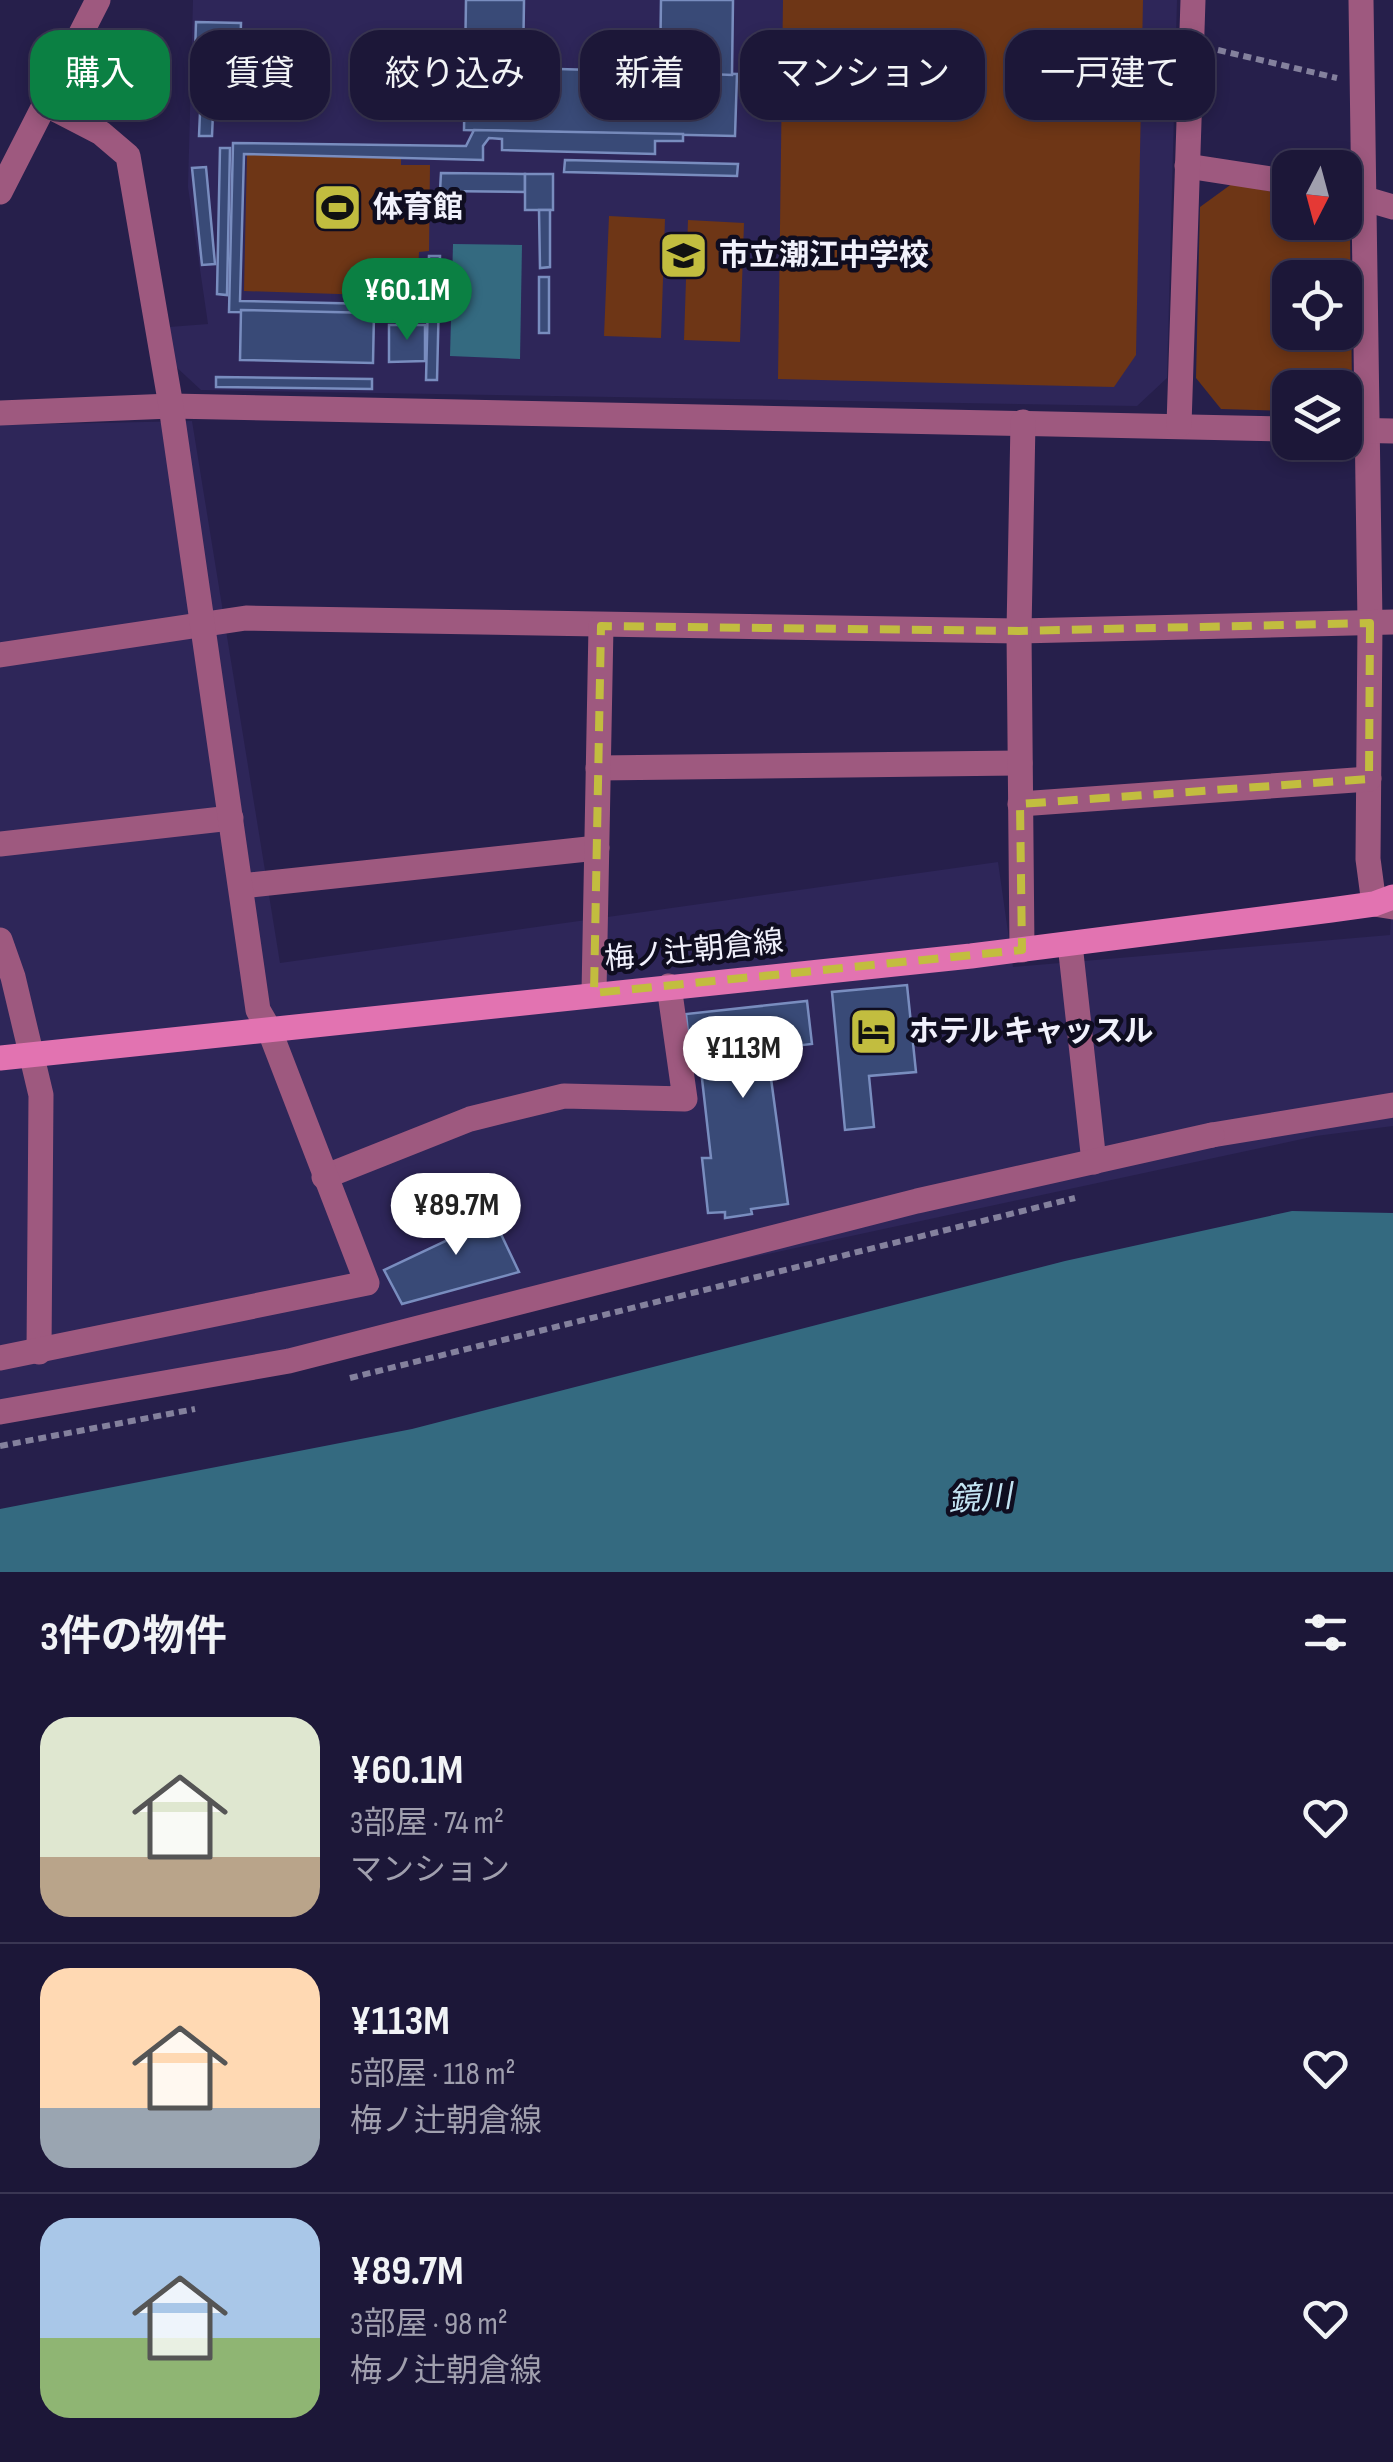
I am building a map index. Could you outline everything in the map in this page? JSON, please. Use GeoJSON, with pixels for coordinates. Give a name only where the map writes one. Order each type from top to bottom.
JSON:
{"type":"FeatureCollection","features":[{"type":"Feature","properties":{"kind":"main road","name":"梅ノ辻朝倉線"},"geometry":{"type":"LineString","coordinates":[[0,1058],[1022,950],[1387,903]]}},
{"type":"Feature","properties":{"kind":"street"},"geometry":{"type":"LineString","coordinates":[[82,30],[98,0]]}},
{"type":"Feature","properties":{"kind":"street"},"geometry":{"type":"LineString","coordinates":[[1192,30],[1193,0]]}},
{"type":"Feature","properties":{"kind":"street"},"geometry":{"type":"LineString","coordinates":[[1358,150],[1361,0]]}},
{"type":"Feature","properties":{"kind":"street"},"geometry":{"type":"LineString","coordinates":[[0,192],[36,120]]}},
{"type":"Feature","properties":{"kind":"street"},"geometry":{"type":"LineString","coordinates":[[0,1358],[367,1282],[258,1010],[171,406],[128,156],[101,133],[75,120]]}},
{"type":"Feature","properties":{"kind":"street"},"geometry":{"type":"LineString","coordinates":[[1179,425],[1190,120]]}},
{"type":"Feature","properties":{"kind":"street"},"geometry":{"type":"LineString","coordinates":[[1188,166],[1272,179]]}},
{"type":"Feature","properties":{"kind":"street"},"geometry":{"type":"LineString","coordinates":[[1362,198],[1393,207]]}},
{"type":"Feature","properties":{"kind":"street"},"geometry":{"type":"LineString","coordinates":[[1358,240],[1382,622],[1369,779],[1368,860],[1387,903]]}},
{"type":"Feature","properties":{"kind":"street"},"geometry":{"type":"LineString","coordinates":[[0,413],[171,406],[1272,428]]}},
{"type":"Feature","properties":{"kind":"street"},"geometry":{"type":"LineString","coordinates":[[1022,422],[1022,950]]}},
{"type":"Feature","properties":{"kind":"street"},"geometry":{"type":"LineString","coordinates":[[0,655],[246,618],[1019,631],[1382,622]]}},
{"type":"Feature","properties":{"kind":"street"},"geometry":{"type":"LineString","coordinates":[[594,993],[600,626]]}},
{"type":"Feature","properties":{"kind":"street"},"geometry":{"type":"LineString","coordinates":[[598,768],[1020,763]]}},
{"type":"Feature","properties":{"kind":"street"},"geometry":{"type":"LineString","coordinates":[[1020,804],[1369,779]]}},
{"type":"Feature","properties":{"kind":"street"},"geometry":{"type":"LineString","coordinates":[[0,844],[231,818]]}},
{"type":"Feature","properties":{"kind":"street"},"geometry":{"type":"LineString","coordinates":[[241,886],[596,848]]}},
{"type":"Feature","properties":{"kind":"street"},"geometry":{"type":"LineString","coordinates":[[0,940],[41,1095],[39,1352]]}},
{"type":"Feature","properties":{"kind":"street"},"geometry":{"type":"LineString","coordinates":[[1070,944],[1094,1162]]}},
{"type":"Feature","properties":{"kind":"street"},"geometry":{"type":"LineString","coordinates":[[324,1177],[470,1119],[564,1096],[685,1099],[668,986]]}},
{"type":"Feature","properties":{"kind":"street"},"geometry":{"type":"LineString","coordinates":[[0,1412],[289,1361],[918,1201],[1212,1135],[1393,1106]]}},
{"type":"Feature","properties":{"kind":"path"},"geometry":{"type":"LineString","coordinates":[[1215,49],[1362,84]]}},
{"type":"Feature","properties":{"kind":"path"},"geometry":{"type":"LineString","coordinates":[[339,1380],[1083,1196]]}},
{"type":"Feature","properties":{"kind":"path"},"geometry":{"type":"LineString","coordinates":[[0,1446],[208,1406]]}},
{"type":"Feature","properties":{"kind":"highlighted area"},"geometry":{"type":"Polygon","coordinates":[[[1370,623],[1369,779],[1020,804],[1022,950],[594,993],[601,626],[1019,631],[1370,623]]]}},
{"type":"Feature","properties":{"kind":"shaded area","name":"市立潮江中学校"},"geometry":{"type":"Polygon","coordinates":[[[193,0],[1177,0],[1176,30],[1005,30],[1005,120],[1174,120],[1167,378],[1137,406],[201,390],[173,364],[169,327],[208,324],[188,187],[190,112],[190,120],[330,120],[330,30],[192,30],[193,0]]]}},
{"type":"Feature","properties":{"kind":"shaded area"},"geometry":{"type":"Polygon","coordinates":[[[783,0],[1143,0],[1142,30],[1005,30],[1005,120],[1141,120],[1136,355],[1114,387],[778,379],[781,120],[985,120],[985,30],[783,30],[783,0]]]}},
{"type":"Feature","properties":{"kind":"shaded area","name":"体育館"},"geometry":{"type":"Polygon","coordinates":[[[247,154],[401,156],[401,165],[430,165],[429,251],[419,252],[416,308],[375,307],[369,304],[369,295],[244,291],[247,154]]]}},
{"type":"Feature","properties":{"kind":"shaded area"},"geometry":{"type":"Polygon","coordinates":[[[1233,183],[1272,192],[1272,240],[1350,240],[1350,260],[1272,260],[1272,350],[1352,350],[1352,370],[1272,370],[1272,410],[1221,409],[1196,378],[1200,207],[1233,183]]]}},
{"type":"Feature","properties":{"kind":"shaded area"},"geometry":{"type":"Polygon","coordinates":[[[609,216],[665,219],[661,338],[604,336],[609,216]]]}},
{"type":"Feature","properties":{"kind":"shaded area"},"geometry":{"type":"Polygon","coordinates":[[[688,220],[744,223],[740,342],[684,340],[688,220]]]}},
{"type":"Feature","properties":{"kind":"shaded area"},"geometry":{"type":"Polygon","coordinates":[[[192,421],[280,963],[998,862],[1013,967],[1390,935],[1393,883],[1393,1126],[1316,1136],[0,1419],[0,425],[192,421]]]}},
{"type":"Feature","properties":{"kind":"water"},"geometry":{"type":"Polygon","coordinates":[[[453,244],[522,245],[520,359],[450,356],[453,244]]]}},
{"type":"Feature","properties":{"kind":"water","name":"鏡川"},"geometry":{"type":"Polygon","coordinates":[[[1292,1211],[1393,1213],[1393,1572],[0,1572],[0,1509],[412,1429],[1065,1261],[1292,1211]]]}},
{"type":"Feature","properties":{"kind":"building"},"geometry":{"type":"Polygon","coordinates":[[[466,0],[524,0],[524,30],[466,30],[466,0]]]}},
{"type":"Feature","properties":{"kind":"building"},"geometry":{"type":"Polygon","coordinates":[[[661,0],[733,0],[732,75],[720,74],[720,30],[661,30],[661,0]]]}},
{"type":"Feature","properties":{"kind":"building"},"geometry":{"type":"Polygon","coordinates":[[[196,22],[241,23],[241,30],[196,30],[196,22]]]}},
{"type":"Feature","properties":{"kind":"building"},"geometry":{"type":"Polygon","coordinates":[[[560,69],[580,70],[580,120],[720,120],[720,74],[737,74],[735,136],[464,130],[464,120],[560,120],[560,69]]]}},
{"type":"Feature","properties":{"kind":"building"},"geometry":{"type":"Polygon","coordinates":[[[200,120],[213,120],[212,136],[199,136],[200,120]]]}},
{"type":"Feature","properties":{"kind":"building"},"geometry":{"type":"Polygon","coordinates":[[[474,130],[683,134],[683,141],[655,141],[655,154],[502,150],[502,139],[489,138],[483,146],[483,160],[244,154],[240,301],[375,307],[374,313],[229,312],[233,143],[466,146],[474,130]]]}},
{"type":"Feature","properties":{"kind":"building"},"geometry":{"type":"Polygon","coordinates":[[[220,148],[230,148],[227,295],[217,294],[220,148]]]}},
{"type":"Feature","properties":{"kind":"building"},"geometry":{"type":"Polygon","coordinates":[[[565,160],[738,164],[737,176],[564,172],[565,160]]]}},
{"type":"Feature","properties":{"kind":"building"},"geometry":{"type":"Polygon","coordinates":[[[206,167],[215,264],[202,265],[192,168],[206,167]]]}},
{"type":"Feature","properties":{"kind":"building"},"geometry":{"type":"Polygon","coordinates":[[[441,173],[525,174],[525,192],[440,191],[441,173]]]}},
{"type":"Feature","properties":{"kind":"building"},"geometry":{"type":"Polygon","coordinates":[[[525,174],[553,174],[553,210],[525,210],[525,174]]]}},
{"type":"Feature","properties":{"kind":"building"},"geometry":{"type":"Polygon","coordinates":[[[539,210],[550,210],[550,267],[540,268],[539,210]]]}},
{"type":"Feature","properties":{"kind":"building"},"geometry":{"type":"Polygon","coordinates":[[[429,256],[440,256],[437,380],[426,380],[429,256]]]}},
{"type":"Feature","properties":{"kind":"building"},"geometry":{"type":"Polygon","coordinates":[[[539,277],[549,277],[549,333],[539,333],[539,277]]]}},
{"type":"Feature","properties":{"kind":"building"},"geometry":{"type":"Polygon","coordinates":[[[241,310],[374,313],[373,363],[240,360],[241,310]]]}},
{"type":"Feature","properties":{"kind":"building"},"geometry":{"type":"Polygon","coordinates":[[[389,325],[425,325],[425,361],[389,362],[389,325]]]}},
{"type":"Feature","properties":{"kind":"building"},"geometry":{"type":"Polygon","coordinates":[[[216,377],[372,379],[372,389],[216,387],[216,377]]]}},
{"type":"Feature","properties":{"kind":"building","name":"ホテル キャッスル"},"geometry":{"type":"Polygon","coordinates":[[[907,985],[916,1072],[869,1076],[874,1127],[845,1130],[832,992],[907,985]]]}},
{"type":"Feature","properties":{"kind":"building"},"geometry":{"type":"Polygon","coordinates":[[[807,1001],[812,1044],[767,1049],[788,1204],[751,1209],[752,1214],[725,1218],[725,1212],[708,1213],[702,1158],[711,1158],[701,1070],[692,1071],[686,1014],[807,1001]]]}},
{"type":"Feature","properties":{"kind":"building"},"geometry":{"type":"Polygon","coordinates":[[[480,1190],[519,1272],[402,1304],[384,1270],[469,1230],[455,1201],[480,1190]]]}},
{"type":"Feature","properties":{"kind":"place","name":"体育館"},"geometry":{"type":"Point","coordinates":[338,208]}},
{"type":"Feature","properties":{"kind":"place","name":"市立潮江中学校"},"geometry":{"type":"Point","coordinates":[684,256]}},
{"type":"Feature","properties":{"kind":"place","name":"ホテル キャッスル"},"geometry":{"type":"Point","coordinates":[874,1032]}}]}
